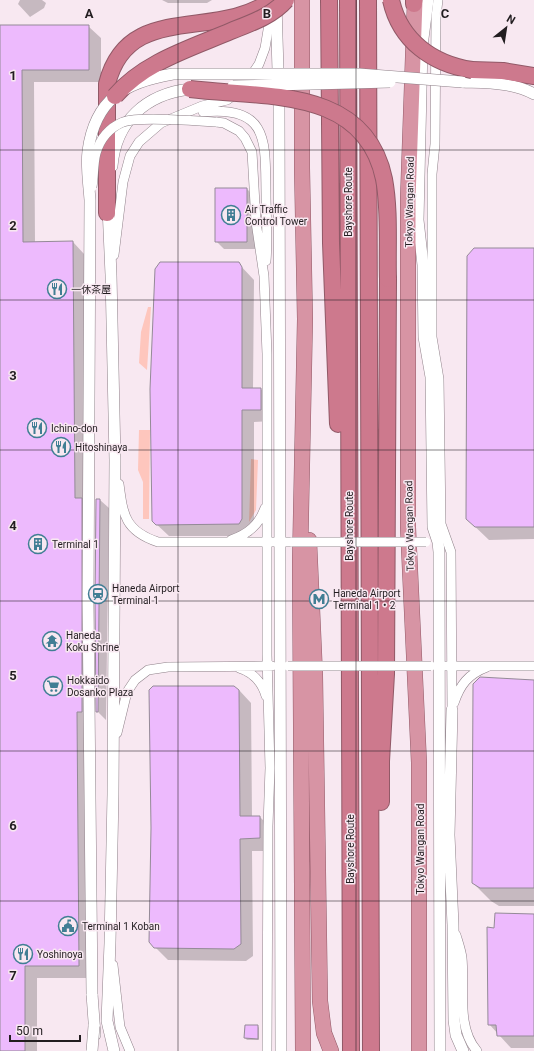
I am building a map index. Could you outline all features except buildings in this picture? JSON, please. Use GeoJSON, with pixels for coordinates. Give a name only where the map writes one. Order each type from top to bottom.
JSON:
{"type":"FeatureCollection","features":[{"type":"Feature","properties":{"kind":"highway"},"geometry":{"type":"LineString","coordinates":[[107,213],[106,97],[110,70],[123,47],[132,38],[144,30],[172,22],[223,18],[245,14],[272,0]]}},
{"type":"Feature","properties":{"kind":"highway"},"geometry":{"type":"LineString","coordinates":[[115,96],[133,78],[165,59],[259,19],[277,8],[286,0]]}},
{"type":"Feature","properties":{"kind":"highway"},"geometry":{"type":"LineString","coordinates":[[302,0],[302,168],[305,319],[300,562],[303,1051]]}},
{"type":"Feature","properties":{"kind":"highway"},"geometry":{"type":"LineString","coordinates":[[329,0],[332,272],[341,508],[349,536]]}},
{"type":"Feature","properties":{"kind":"highway","name":"Bayshore Route"},"geometry":{"type":"LineString","coordinates":[[348,0],[351,1051]]}},
{"type":"Feature","properties":{"kind":"highway","name":"Bayshore Route"},"geometry":{"type":"LineString","coordinates":[[368,0],[371,1051]]}},
{"type":"Feature","properties":{"kind":"highway"},"geometry":{"type":"LineString","coordinates":[[391,0],[404,31],[418,47],[428,55],[467,76],[518,68],[534,68]]}},
{"type":"Feature","properties":{"kind":"highway","name":"Tokyo Wangan Road"},"geometry":{"type":"LineString","coordinates":[[418,1],[408,199],[408,527],[419,764],[420,1051]]}},
{"type":"Feature","properties":{"kind":"highway"},"geometry":{"type":"LineString","coordinates":[[503,71],[534,76]]}},
{"type":"Feature","properties":{"kind":"highway"},"geometry":{"type":"LineString","coordinates":[[190,90],[302,101],[331,110],[355,124],[371,144],[377,156],[384,181],[388,279],[387,642],[381,761],[381,922],[370,995]]}},
{"type":"Feature","properties":{"kind":"highway"},"geometry":{"type":"LineString","coordinates":[[302,499],[307,523],[311,561],[315,675],[321,1018],[324,1033],[331,1051]]}},
{"type":"Feature","properties":{"kind":"street"},"geometry":{"type":"LineString","coordinates":[[111,275],[123,182],[130,156],[139,142],[161,123],[202,106],[227,100],[248,82],[259,64],[265,48],[269,17],[276,0]]}},
{"type":"Feature","properties":{"kind":"street"},"geometry":{"type":"LineString","coordinates":[[276,0],[279,104],[280,542],[284,665],[281,1051]]}},
{"type":"Feature","properties":{"kind":"street"},"geometry":{"type":"LineString","coordinates":[[438,0],[436,17],[435,150],[432,174],[432,337],[439,379],[441,524],[451,552],[441,666],[452,710],[449,835],[453,925],[454,1020],[456,1035],[463,1051]]}},
{"type":"Feature","properties":{"kind":"street"},"geometry":{"type":"LineString","coordinates":[[418,1],[422,46],[418,220],[423,265],[424,337],[431,386],[433,528],[438,542],[441,666],[440,1051]]}},
{"type":"Feature","properties":{"kind":"street"},"geometry":{"type":"LineString","coordinates":[[97,1051],[94,1026],[92,980],[88,601],[90,200],[88,152],[94,126],[102,110],[115,96],[136,83],[147,79],[173,74],[359,74],[467,76],[503,84],[533,93]]}},
{"type":"Feature","properties":{"kind":"street"},"geometry":{"type":"LineString","coordinates":[[114,1051],[107,1021],[110,943],[113,748],[115,460],[111,275],[107,213],[113,159],[121,130],[148,103],[177,91],[212,86],[467,76]]}},
{"type":"Feature","properties":{"kind":"street"},"geometry":{"type":"LineString","coordinates":[[190,112],[217,110],[234,111],[246,117],[260,130],[265,148],[266,259],[264,276]]}},
{"type":"Feature","properties":{"kind":"street"},"geometry":{"type":"LineString","coordinates":[[90,200],[95,154],[104,137],[117,125],[125,121],[143,120],[224,123],[239,131],[245,138],[252,152],[256,222],[264,276],[267,354],[267,666],[270,768],[268,826],[267,1051]]}},
{"type":"Feature","properties":{"kind":"street"},"geometry":{"type":"LineString","coordinates":[[115,460],[124,516],[128,524],[147,538],[158,542],[438,542]]}},
{"type":"Feature","properties":{"kind":"street"},"geometry":{"type":"LineString","coordinates":[[227,542],[251,531],[263,515],[268,501]]}},
{"type":"Feature","properties":{"kind":"street"},"geometry":{"type":"LineString","coordinates":[[113,748],[123,703],[127,692],[135,680],[148,670],[168,667],[284,665],[534,666]]}},
{"type":"Feature","properties":{"kind":"street"},"geometry":{"type":"LineString","coordinates":[[452,710],[460,688],[465,680],[472,674],[491,666]]}},
{"type":"Feature","properties":{"kind":"street"},"geometry":{"type":"LineString","coordinates":[[235,667],[247,671],[254,677],[264,690],[268,701]]}},
{"type":"Feature","properties":{"kind":"street"},"geometry":{"type":"LineString","coordinates":[[453,925],[462,957],[466,1031],[471,1044],[477,1051]]}},
{"type":"Feature","properties":{"kind":"street"},"geometry":{"type":"LineString","coordinates":[[110,943],[120,1027],[130,1051]]}},
{"type":"Feature","properties":{"kind":"street"},"geometry":{"type":"LineString","coordinates":[[92,1051],[94,1026]]}},
{"type":"Feature","properties":{"kind":"shaded area"},"geometry":{"type":"Polygon","coordinates":[[[148,307],[151,307],[147,370],[139,363],[141,332],[148,307]]]}},
{"type":"Feature","properties":{"kind":"shaded area"},"geometry":{"type":"Polygon","coordinates":[[[139,430],[150,430],[149,519],[143,519],[143,482],[138,470],[139,430]]]}},
{"type":"Feature","properties":{"kind":"shaded area"},"geometry":{"type":"Polygon","coordinates":[[[251,459],[258,460],[256,510],[249,522],[251,459]]]}},
{"type":"Feature","properties":{"kind":"place","name":"Air Traffic Control Tower"},"geometry":{"type":"Point","coordinates":[231,215]}},
{"type":"Feature","properties":{"kind":"place","name":"一休茶屋"},"geometry":{"type":"Point","coordinates":[57,289]}},
{"type":"Feature","properties":{"kind":"place","name":"Ichino-don"},"geometry":{"type":"Point","coordinates":[37,428]}},
{"type":"Feature","properties":{"kind":"place","name":"Hitoshinaya"},"geometry":{"type":"Point","coordinates":[61,447]}},
{"type":"Feature","properties":{"kind":"place","name":"Terminal 1"},"geometry":{"type":"Point","coordinates":[38,544]}},
{"type":"Feature","properties":{"kind":"place","name":"Haneda Airport Terminal 1"},"geometry":{"type":"Point","coordinates":[98,594]}},
{"type":"Feature","properties":{"kind":"place","name":"Haneda Airport Terminal 1・2"},"geometry":{"type":"Point","coordinates":[319,599]}},
{"type":"Feature","properties":{"kind":"place","name":"Haneda Koku Shrine"},"geometry":{"type":"Point","coordinates":[52,641]}},
{"type":"Feature","properties":{"kind":"place","name":"Hokkaido Dosanko Plaza"},"geometry":{"type":"Point","coordinates":[53,686]}},
{"type":"Feature","properties":{"kind":"place","name":"Terminal 1 Koban"},"geometry":{"type":"Point","coordinates":[68,926]}},
{"type":"Feature","properties":{"kind":"place","name":"Yoshinoya"},"geometry":{"type":"Point","coordinates":[23,954]}}]}
